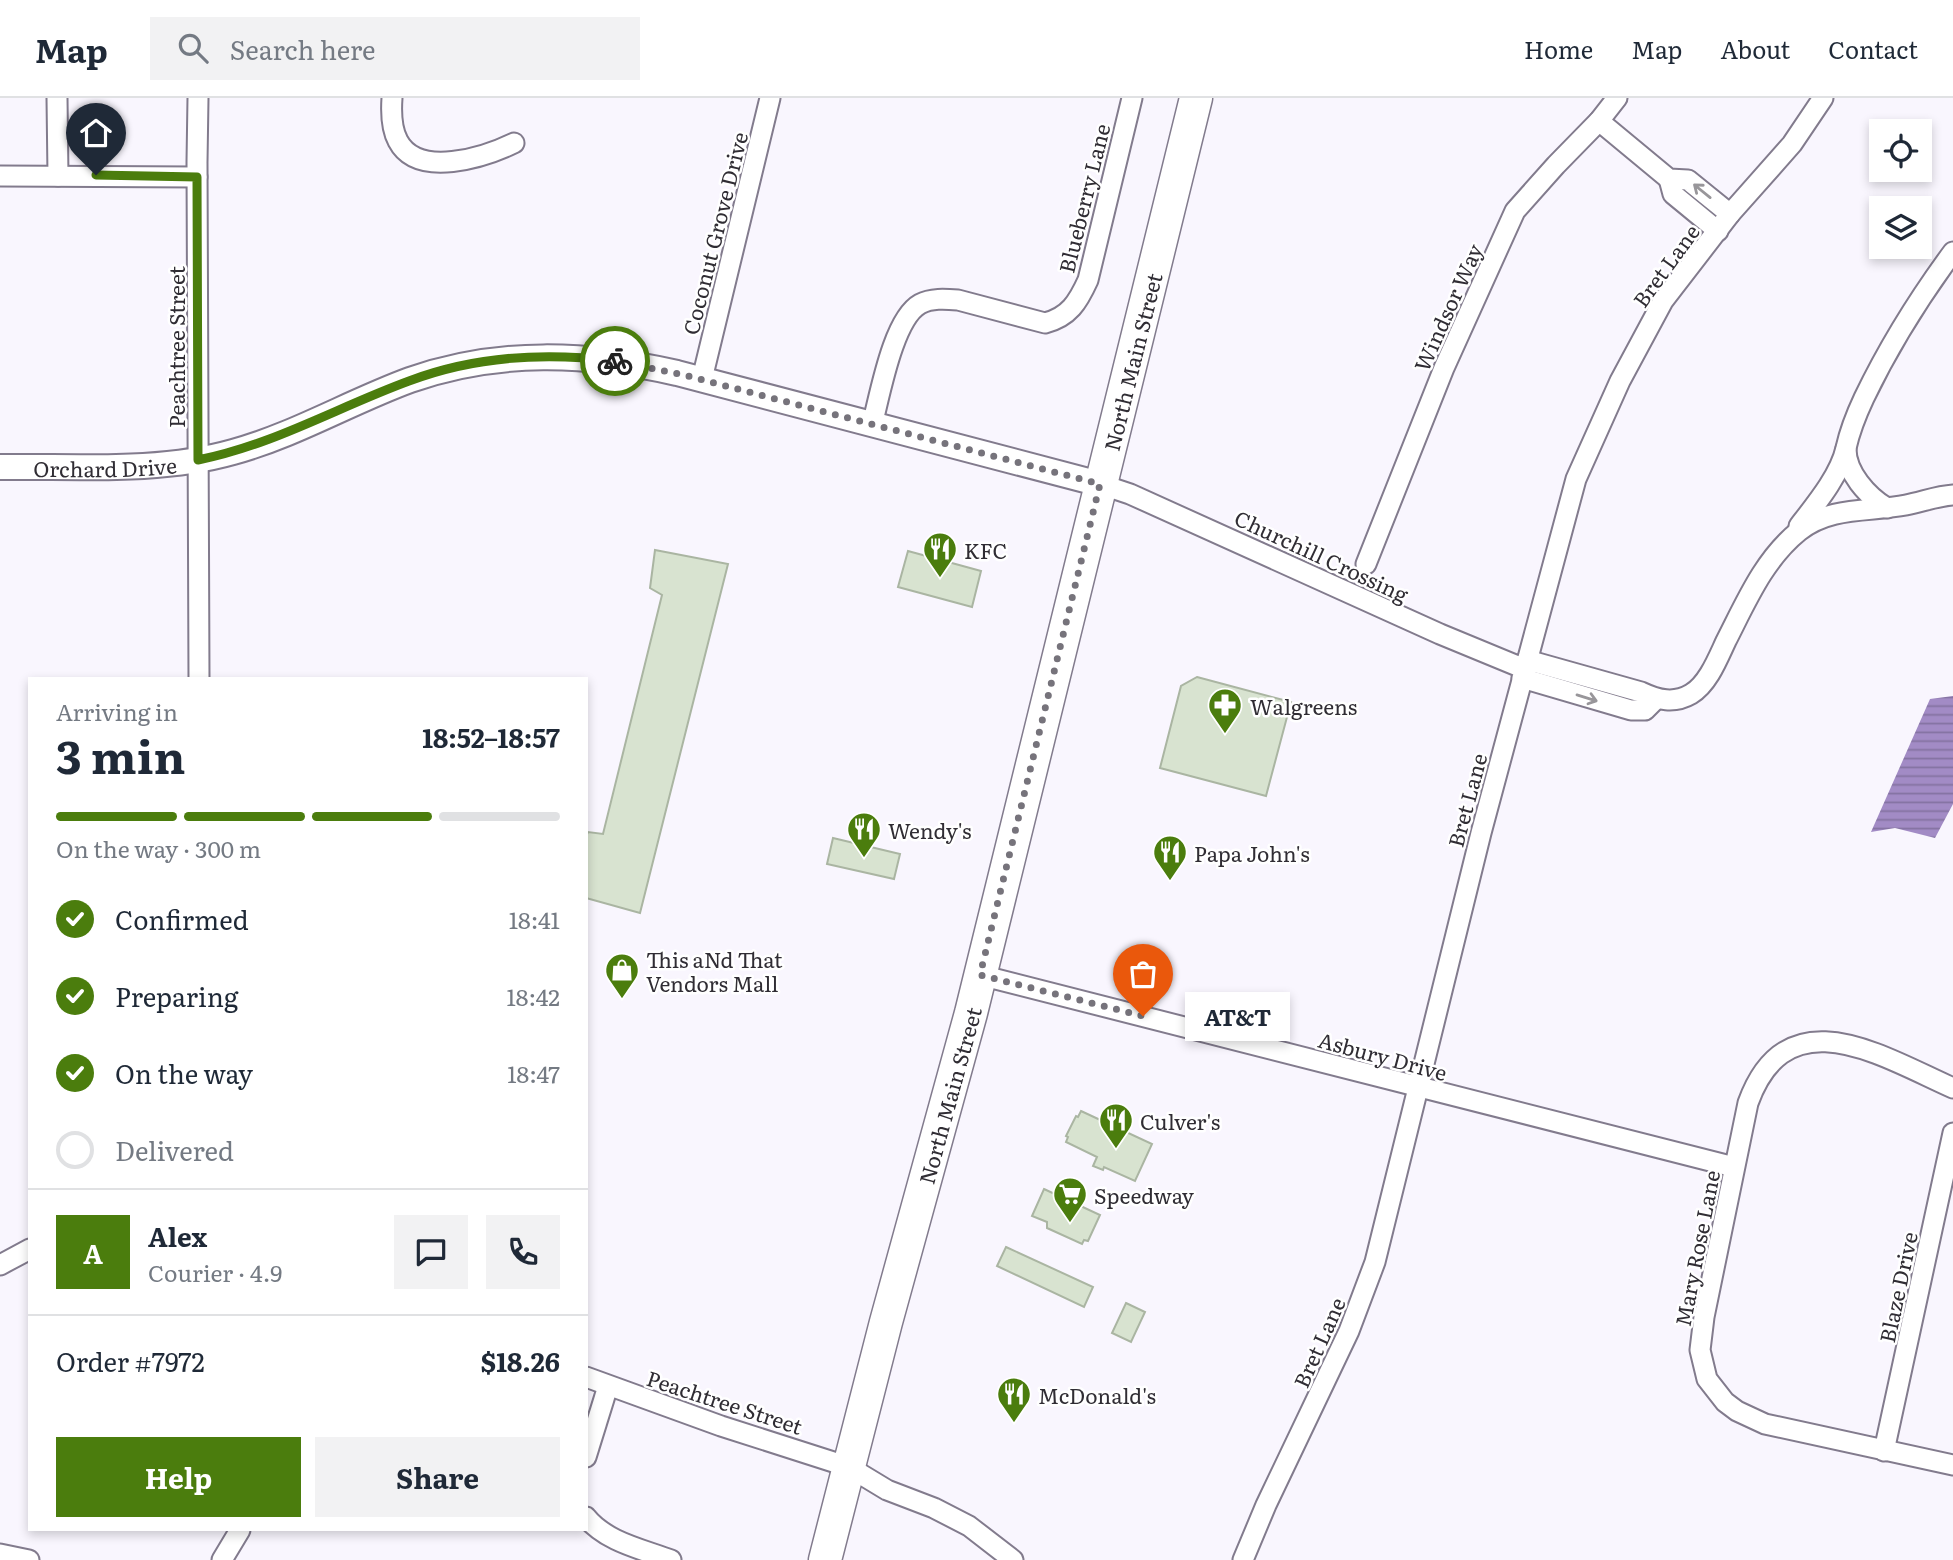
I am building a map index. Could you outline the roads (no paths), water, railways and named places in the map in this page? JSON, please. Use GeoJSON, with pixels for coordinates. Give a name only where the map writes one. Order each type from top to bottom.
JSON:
{"type":"FeatureCollection","features":[{"type":"Feature","properties":{"kind":"main road","name":"North Main Street"},"geometry":{"type":"LineString","coordinates":[[825,1560],[980,975],[1196,98]]}},
{"type":"Feature","properties":{"kind":"street"},"geometry":{"type":"LineString","coordinates":[[57,98],[58,176]]}},
{"type":"Feature","properties":{"kind":"street","name":"Peachtree Street"},"geometry":{"type":"LineString","coordinates":[[198,98],[199,677]]}},
{"type":"Feature","properties":{"kind":"street"},"geometry":{"type":"LineString","coordinates":[[391,98],[393,130],[398,142],[416,157],[438,162],[462,160],[514,143]]}},
{"type":"Feature","properties":{"kind":"street","name":"Coconut Grove Drive"},"geometry":{"type":"LineString","coordinates":[[702,379],[770,98]]}},
{"type":"Feature","properties":{"kind":"street","name":"Blueberry Lane"},"geometry":{"type":"LineString","coordinates":[[872,425],[902,322],[920,304],[932,300],[958,300],[1045,323],[1066,315],[1074,306],[1090,272],[1132,98]]}},
{"type":"Feature","properties":{"kind":"street","name":"Windsor Way"},"geometry":{"type":"LineString","coordinates":[[1366,564],[1444,368],[1515,211],[1617,98]]}},
{"type":"Feature","properties":{"kind":"street","name":"Bret Lane"},"geometry":{"type":"LineString","coordinates":[[1243,1560],[1266,1505],[1349,1331],[1382,1238],[1481,833],[1576,479],[1620,381],[1663,302],[1730,214],[1792,144],[1824,98]]}},
{"type":"Feature","properties":{"kind":"street"},"geometry":{"type":"LineString","coordinates":[[1599,121],[1669,179],[1673,194],[1718,231]]}},
{"type":"Feature","properties":{"kind":"street"},"geometry":{"type":"LineString","coordinates":[[0,176],[197,177]]}},
{"type":"Feature","properties":{"kind":"street"},"geometry":{"type":"LineString","coordinates":[[1669,179],[1688,180],[1730,214]]}},
{"type":"Feature","properties":{"kind":"street"},"geometry":{"type":"LineString","coordinates":[[1786,543],[1831,481],[1846,449],[1857,413],[1889,349],[1914,305],[1953,252]]}},
{"type":"Feature","properties":{"kind":"street","name":"Orchard Drive"},"geometry":{"type":"LineString","coordinates":[[0,467],[130,466],[198,460],[259,444],[409,381],[469,363],[530,357],[590,358],[639,365],[702,379],[1100,484]]}},
{"type":"Feature","properties":{"kind":"street"},"geometry":{"type":"LineString","coordinates":[[1846,449],[1855,476],[1872,497],[1887,508]]}},
{"type":"Feature","properties":{"kind":"street","name":"Churchill Crossing"},"geometry":{"type":"LineString","coordinates":[[1100,484],[1117,488],[1174,513],[1459,642],[1631,710],[1645,710],[1656,699],[1669,701],[1689,695],[1706,678],[1758,579],[1786,543]]}},
{"type":"Feature","properties":{"kind":"street"},"geometry":{"type":"LineString","coordinates":[[1786,543],[1816,520],[1834,514],[1887,508],[1953,495]]}},
{"type":"Feature","properties":{"kind":"street","name":"Asbury Drive"},"geometry":{"type":"LineString","coordinates":[[980,975],[1734,1167]]}},
{"type":"Feature","properties":{"kind":"street","name":"Mary Rose Lane"},"geometry":{"type":"LineString","coordinates":[[1953,1088],[1844,1042],[1814,1041],[1798,1044],[1770,1062],[1753,1089],[1748,1103],[1700,1350],[1707,1379],[1725,1402],[1750,1418],[1783,1429],[1953,1465]]}},
{"type":"Feature","properties":{"kind":"street","name":"Blaze Drive"},"geometry":{"type":"LineString","coordinates":[[1884,1451],[1953,1133]]}},
{"type":"Feature","properties":{"kind":"street"},"geometry":{"type":"LineString","coordinates":[[0,1265],[28,1250]]}},
{"type":"Feature","properties":{"kind":"street","name":"Peachtree Street"},"geometry":{"type":"LineString","coordinates":[[588,1378],[721,1426],[849,1467],[887,1490],[969,1525],[1013,1560]]}},
{"type":"Feature","properties":{"kind":"street"},"geometry":{"type":"LineString","coordinates":[[588,1451],[608,1386]]}},
{"type":"Feature","properties":{"kind":"street"},"geometry":{"type":"LineString","coordinates":[[588,1520],[607,1535],[671,1560]]}},
{"type":"Feature","properties":{"kind":"street"},"geometry":{"type":"LineString","coordinates":[[222,1560],[239,1531]]}},
{"type":"Feature","properties":{"kind":"street"},"geometry":{"type":"LineString","coordinates":[[0,1554],[29,1560]]}},
{"type":"Feature","properties":{"kind":"place","name":"KFC"},"geometry":{"type":"Point","coordinates":[940,579]}},
{"type":"Feature","properties":{"kind":"place","name":"Walgreens"},"geometry":{"type":"Point","coordinates":[1225,735]}},
{"type":"Feature","properties":{"kind":"place","name":"Wendy's"},"geometry":{"type":"Point","coordinates":[864,859]}},
{"type":"Feature","properties":{"kind":"place","name":"Papa John's"},"geometry":{"type":"Point","coordinates":[1170,882]}},
{"type":"Feature","properties":{"kind":"place","name":"This aNd That Vendors Mall"},"geometry":{"type":"Point","coordinates":[622,1000]}},
{"type":"Feature","properties":{"kind":"place","name":"AT&T"},"geometry":{"type":"Point","coordinates":[1143,1016]}},
{"type":"Feature","properties":{"kind":"place","name":"Culver's"},"geometry":{"type":"Point","coordinates":[1116,1150]}},
{"type":"Feature","properties":{"kind":"place","name":"Speedway"},"geometry":{"type":"Point","coordinates":[1070,1224]}},
{"type":"Feature","properties":{"kind":"place","name":"McDonald's"},"geometry":{"type":"Point","coordinates":[1014,1424]}}]}
